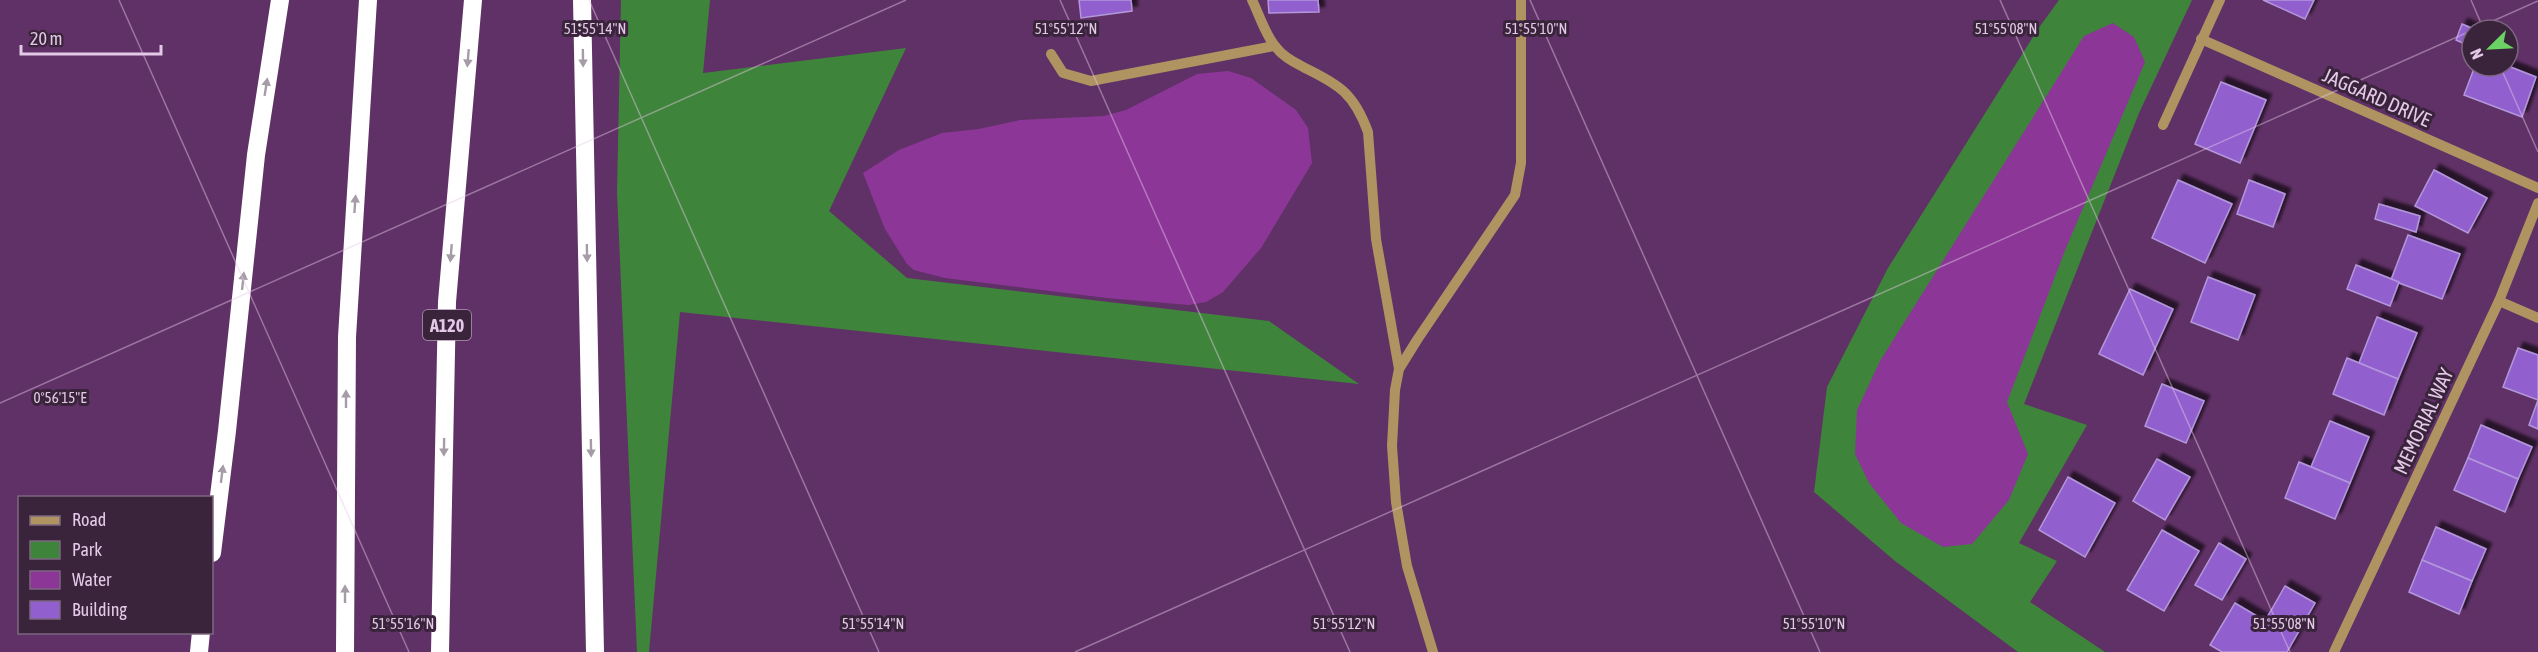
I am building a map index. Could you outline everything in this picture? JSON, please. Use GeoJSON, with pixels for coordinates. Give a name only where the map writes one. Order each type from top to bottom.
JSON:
{"type":"FeatureCollection","features":[{"type":"Feature","properties":{"kind":"highway"},"geometry":{"type":"LineString","coordinates":[[213,545],[256,156],[280,0]]}},
{"type":"Feature","properties":{"kind":"highway"},"geometry":{"type":"LineString","coordinates":[[345,652],[347,336],[368,0]]}},
{"type":"Feature","properties":{"kind":"highway","name":"A120"},"geometry":{"type":"LineString","coordinates":[[440,652],[447,302],[473,0]]}},
{"type":"Feature","properties":{"kind":"highway"},"geometry":{"type":"LineString","coordinates":[[582,0],[595,652]]}},
{"type":"Feature","properties":{"kind":"highway"},"geometry":{"type":"LineString","coordinates":[[199,652],[201,634]]}},
{"type":"Feature","properties":{"kind":"street"},"geometry":{"type":"LineString","coordinates":[[1252,0],[1274,46],[1288,60],[1331,81],[1349,95],[1368,132],[1376,239],[1399,369],[1395,390],[1392,446],[1396,502],[1407,566],[1433,652]]}},
{"type":"Feature","properties":{"kind":"street"},"geometry":{"type":"LineString","coordinates":[[1399,369],[1515,195],[1521,163],[1521,0]]}},
{"type":"Feature","properties":{"kind":"street"},"geometry":{"type":"LineString","coordinates":[[2163,125],[2220,0]]}},
{"type":"Feature","properties":{"kind":"street","name":"JAGGARD DRIVE"},"geometry":{"type":"LineString","coordinates":[[2201,39],[2538,188]]}},
{"type":"Feature","properties":{"kind":"street"},"geometry":{"type":"LineString","coordinates":[[1051,54],[1063,73],[1091,81],[1274,46]]}},
{"type":"Feature","properties":{"kind":"street","name":"MEMORIAL WAY"},"geometry":{"type":"LineString","coordinates":[[2334,652],[2499,301],[2538,203]]}},
{"type":"Feature","properties":{"kind":"street"},"geometry":{"type":"LineString","coordinates":[[2499,301],[2538,318]]}},
{"type":"Feature","properties":{"kind":"green space"},"geometry":{"type":"Polygon","coordinates":[[[621,0],[710,0],[703,73],[906,48],[829,211],[907,278],[1269,321],[1359,384],[680,312],[649,652],[637,652],[617,192],[621,0]]]}},
{"type":"Feature","properties":{"kind":"green space"},"geometry":{"type":"Polygon","coordinates":[[[2059,0],[2192,0],[2139,113],[2024,404],[2087,425],[2019,543],[2057,561],[2030,602],[2105,652],[2018,652],[1895,561],[1814,492],[1827,387],[1888,268],[2038,29],[2059,0]]]}},
{"type":"Feature","properties":{"kind":"water"},"geometry":{"type":"Polygon","coordinates":[[[2113,23],[2134,37],[2145,62],[2066,248],[2007,402],[2028,454],[2009,500],[1972,544],[1943,547],[1901,523],[1869,483],[1855,454],[1857,410],[1880,361],[2084,36],[2113,23]]]}},
{"type":"Feature","properties":{"kind":"water"},"geometry":{"type":"Polygon","coordinates":[[[1228,71],[1251,78],[1296,110],[1308,128],[1312,163],[1261,248],[1223,292],[1206,302],[1189,305],[1107,298],[945,278],[914,270],[907,264],[885,229],[863,173],[899,150],[942,133],[979,129],[1020,120],[1104,116],[1126,110],[1197,74],[1228,71]]]}},
{"type":"Feature","properties":{"kind":"building"},"geometry":{"type":"Polygon","coordinates":[[[1079,0],[1131,0],[1132,11],[1081,18],[1079,0]]]}},
{"type":"Feature","properties":{"kind":"building"},"geometry":{"type":"Polygon","coordinates":[[[1268,0],[1318,0],[1319,12],[1269,13],[1268,0]]]}},
{"type":"Feature","properties":{"kind":"building"},"geometry":{"type":"Polygon","coordinates":[[[2263,0],[2314,0],[2305,19],[2263,0]]]}},
{"type":"Feature","properties":{"kind":"building"},"geometry":{"type":"Polygon","coordinates":[[[2460,29],[2460,42],[2456,40],[2460,29]]]}},
{"type":"Feature","properties":{"kind":"building"},"geometry":{"type":"Polygon","coordinates":[[[2520,71],[2536,77],[2522,117],[2464,95],[2470,78],[2520,78],[2520,71]]]}},
{"type":"Feature","properties":{"kind":"building"},"geometry":{"type":"Polygon","coordinates":[[[2221,82],[2266,100],[2240,163],[2195,144],[2221,82]]]}},
{"type":"Feature","properties":{"kind":"building"},"geometry":{"type":"Polygon","coordinates":[[[2434,170],[2487,198],[2468,233],[2415,206],[2434,170]]]}},
{"type":"Feature","properties":{"kind":"building"},"geometry":{"type":"Polygon","coordinates":[[[2178,180],[2232,204],[2205,263],[2152,238],[2178,180]]]}},
{"type":"Feature","properties":{"kind":"building"},"geometry":{"type":"Polygon","coordinates":[[[2249,180],[2285,194],[2273,227],[2237,214],[2249,180]]]}},
{"type":"Feature","properties":{"kind":"building"},"geometry":{"type":"Polygon","coordinates":[[[2379,204],[2420,216],[2416,232],[2375,219],[2379,204]]]}},
{"type":"Feature","properties":{"kind":"building"},"geometry":{"type":"Polygon","coordinates":[[[2408,235],[2460,254],[2442,299],[2391,280],[2408,235]]]}},
{"type":"Feature","properties":{"kind":"building"},"geometry":{"type":"Polygon","coordinates":[[[2356,265],[2399,282],[2390,306],[2347,289],[2356,265]]]}},
{"type":"Feature","properties":{"kind":"building"},"geometry":{"type":"Polygon","coordinates":[[[2208,277],[2255,295],[2238,340],[2191,322],[2208,277]]]}},
{"type":"Feature","properties":{"kind":"building"},"geometry":{"type":"Polygon","coordinates":[[[2130,289],[2173,309],[2143,375],[2099,354],[2130,289]]]}},
{"type":"Feature","properties":{"kind":"building"},"geometry":{"type":"Polygon","coordinates":[[[2377,317],[2417,333],[2398,379],[2359,363],[2377,317]]]}},
{"type":"Feature","properties":{"kind":"building"},"geometry":{"type":"Polygon","coordinates":[[[2518,348],[2538,355],[2538,400],[2503,387],[2518,348]]]}},
{"type":"Feature","properties":{"kind":"building"},"geometry":{"type":"Polygon","coordinates":[[[2347,358],[2398,379],[2384,415],[2333,394],[2347,358]]]}},
{"type":"Feature","properties":{"kind":"building"},"geometry":{"type":"Polygon","coordinates":[[[2162,384],[2204,401],[2186,443],[2145,426],[2162,384]]]}},
{"type":"Feature","properties":{"kind":"building"},"geometry":{"type":"Polygon","coordinates":[[[2538,400],[2538,429],[2529,425],[2538,400]]]}},
{"type":"Feature","properties":{"kind":"building"},"geometry":{"type":"Polygon","coordinates":[[[2330,421],[2369,437],[2350,483],[2311,467],[2330,421]]]}},
{"type":"Feature","properties":{"kind":"building"},"geometry":{"type":"Polygon","coordinates":[[[2481,425],[2532,447],[2518,479],[2468,458],[2481,425]]]}},
{"type":"Feature","properties":{"kind":"building"},"geometry":{"type":"Polygon","coordinates":[[[2468,458],[2518,479],[2505,512],[2454,490],[2468,458]]]}},
{"type":"Feature","properties":{"kind":"building"},"geometry":{"type":"Polygon","coordinates":[[[2157,459],[2190,477],[2165,520],[2133,501],[2157,459]]]}},
{"type":"Feature","properties":{"kind":"building"},"geometry":{"type":"Polygon","coordinates":[[[2299,462],[2350,483],[2335,519],[2285,498],[2299,462]]]}},
{"type":"Feature","properties":{"kind":"building"},"geometry":{"type":"Polygon","coordinates":[[[2068,477],[2115,503],[2085,557],[2039,530],[2068,477]]]}},
{"type":"Feature","properties":{"kind":"building"},"geometry":{"type":"Polygon","coordinates":[[[2436,527],[2486,549],[2472,581],[2422,560],[2436,527]]]}},
{"type":"Feature","properties":{"kind":"building"},"geometry":{"type":"Polygon","coordinates":[[[2162,530],[2199,551],[2164,611],[2127,590],[2162,530]]]}},
{"type":"Feature","properties":{"kind":"building"},"geometry":{"type":"Polygon","coordinates":[[[2219,543],[2246,559],[2222,600],[2195,585],[2219,543]]]}},
{"type":"Feature","properties":{"kind":"building"},"geometry":{"type":"Polygon","coordinates":[[[2422,560],[2472,581],[2459,614],[2409,592],[2422,560]]]}},
{"type":"Feature","properties":{"kind":"building"},"geometry":{"type":"Polygon","coordinates":[[[2285,586],[2315,603],[2287,652],[2222,652],[2210,645],[2235,603],[2265,621],[2285,586]]]}}]}
